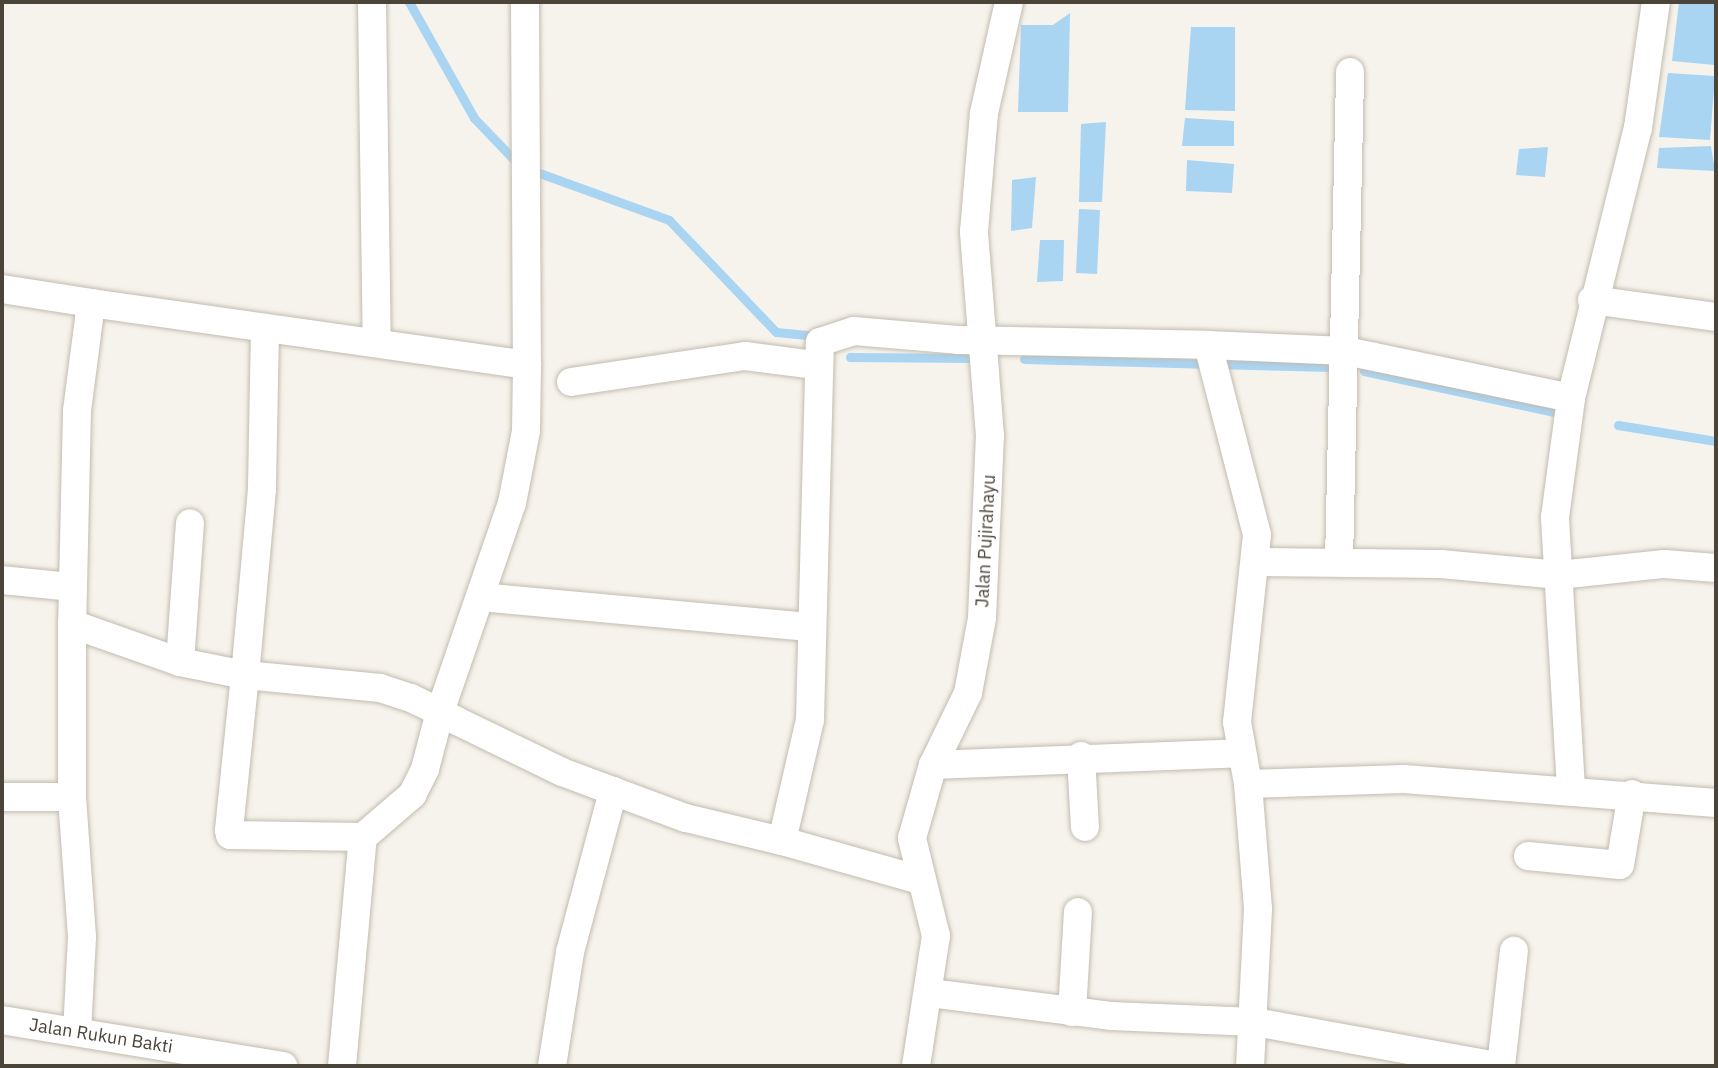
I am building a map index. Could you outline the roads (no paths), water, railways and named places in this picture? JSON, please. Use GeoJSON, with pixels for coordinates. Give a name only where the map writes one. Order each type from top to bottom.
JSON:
{"type":"FeatureCollection","features":[{"type":"Feature","properties":{"kind":"street"},"geometry":{"type":"LineString","coordinates":[[372,2],[377,343]]}},
{"type":"Feature","properties":{"kind":"street"},"geometry":{"type":"LineString","coordinates":[[265,330],[262,489],[230,835],[363,837],[412,795],[512,503],[526,430],[523,190],[525,2]]}},
{"type":"Feature","properties":{"kind":"street","name":"Jalan Pujirahayu"},"geometry":{"type":"LineString","coordinates":[[916,1066],[930,993],[936,936],[920,880],[912,838],[933,765],[968,693],[982,618],[990,436],[985,341],[974,232],[984,113],[1009,2]]}},
{"type":"Feature","properties":{"kind":"street"},"geometry":{"type":"LineString","coordinates":[[1571,788],[1555,517],[1569,411],[1592,300],[1638,128],[1656,2]]}},
{"type":"Feature","properties":{"kind":"street"},"geometry":{"type":"LineString","coordinates":[[1339,562],[1346,351],[1350,72]]}},
{"type":"Feature","properties":{"kind":"street"},"geometry":{"type":"LineString","coordinates":[[2,289],[265,330],[527,365]]}},
{"type":"Feature","properties":{"kind":"street"},"geometry":{"type":"LineString","coordinates":[[1592,300],[1716,317]]}},
{"type":"Feature","properties":{"kind":"street"},"geometry":{"type":"LineString","coordinates":[[77,1031],[82,937],[72,797],[72,587],[77,411],[91,303]]}},
{"type":"Feature","properties":{"kind":"street"},"geometry":{"type":"LineString","coordinates":[[782,841],[805,760],[813,627],[815,365],[820,342],[853,331],[1209,356],[1346,351],[1569,411]]}},
{"type":"Feature","properties":{"kind":"street"},"geometry":{"type":"LineString","coordinates":[[571,382],[745,356],[815,365]]}},
{"type":"Feature","properties":{"kind":"street"},"geometry":{"type":"LineString","coordinates":[[1209,356],[1247,489],[1259,562],[1237,722],[1239,752],[1248,784],[1258,909],[1255,1022],[1250,1066]]}},
{"type":"Feature","properties":{"kind":"street"},"geometry":{"type":"LineString","coordinates":[[180,662],[190,523]]}},
{"type":"Feature","properties":{"kind":"street"},"geometry":{"type":"LineString","coordinates":[[1259,562],[1339,562],[1559,575],[1664,564],[1716,568]]}},
{"type":"Feature","properties":{"kind":"street"},"geometry":{"type":"LineString","coordinates":[[2,580],[72,587]]}},
{"type":"Feature","properties":{"kind":"street"},"geometry":{"type":"LineString","coordinates":[[480,597],[813,627]]}},
{"type":"Feature","properties":{"kind":"street"},"geometry":{"type":"LineString","coordinates":[[72,624],[180,662],[245,675],[380,688],[440,712],[614,791],[686,818],[782,841],[920,880]]}},
{"type":"Feature","properties":{"kind":"street"},"geometry":{"type":"LineString","coordinates":[[933,765],[1080,756],[1239,752]]}},
{"type":"Feature","properties":{"kind":"street"},"geometry":{"type":"LineString","coordinates":[[1080,756],[1085,827]]}},
{"type":"Feature","properties":{"kind":"street"},"geometry":{"type":"LineString","coordinates":[[1248,784],[1404,779],[1571,788],[1716,803]]}},
{"type":"Feature","properties":{"kind":"street"},"geometry":{"type":"LineString","coordinates":[[552,1066],[570,951],[614,791]]}},
{"type":"Feature","properties":{"kind":"street"},"geometry":{"type":"LineString","coordinates":[[1528,856],[1620,864],[1632,794]]}},
{"type":"Feature","properties":{"kind":"street"},"geometry":{"type":"LineString","coordinates":[[2,797],[72,797]]}},
{"type":"Feature","properties":{"kind":"street"},"geometry":{"type":"LineString","coordinates":[[342,1066],[363,837]]}},
{"type":"Feature","properties":{"kind":"street"},"geometry":{"type":"LineString","coordinates":[[1072,1012],[1078,912]]}},
{"type":"Feature","properties":{"kind":"street"},"geometry":{"type":"LineString","coordinates":[[930,993],[1072,1012],[1255,1022],[1500,1066],[1514,951]]}},
{"type":"Feature","properties":{"kind":"street","name":"Jalan Rukun Bakti"},"geometry":{"type":"LineString","coordinates":[[2,1020],[276,1066]]}},
{"type":"Feature","properties":{"kind":"water"},"geometry":{"type":"Polygon","coordinates":[[[1679,2],[1716,2],[1715,65],[1672,61],[1679,2]]]}},
{"type":"Feature","properties":{"kind":"water"},"geometry":{"type":"Polygon","coordinates":[[[1070,13],[1068,112],[1018,112],[1021,25],[1053,25],[1070,13]]]}},
{"type":"Feature","properties":{"kind":"water"},"geometry":{"type":"Polygon","coordinates":[[[1191,27],[1235,27],[1235,111],[1185,110],[1191,27]]]}},
{"type":"Feature","properties":{"kind":"water"},"geometry":{"type":"Polygon","coordinates":[[[1668,73],[1715,76],[1710,140],[1659,137],[1668,73]]]}},
{"type":"Feature","properties":{"kind":"water"},"geometry":{"type":"Polygon","coordinates":[[[1185,118],[1234,121],[1234,146],[1182,146],[1185,118]]]}},
{"type":"Feature","properties":{"kind":"water"},"geometry":{"type":"Polygon","coordinates":[[[1106,122],[1102,202],[1079,202],[1081,124],[1106,122]]]}},
{"type":"Feature","properties":{"kind":"water"},"geometry":{"type":"Polygon","coordinates":[[[1711,146],[1715,171],[1657,168],[1659,148],[1711,146]]]}},
{"type":"Feature","properties":{"kind":"water"},"geometry":{"type":"Polygon","coordinates":[[[1548,147],[1545,177],[1516,175],[1519,149],[1548,147]]]}},
{"type":"Feature","properties":{"kind":"water"},"geometry":{"type":"Polygon","coordinates":[[[1187,160],[1234,164],[1232,193],[1186,191],[1187,160]]]}},
{"type":"Feature","properties":{"kind":"water"},"geometry":{"type":"Polygon","coordinates":[[[1036,177],[1032,228],[1011,231],[1012,180],[1036,177]]]}},
{"type":"Feature","properties":{"kind":"water"},"geometry":{"type":"Polygon","coordinates":[[[1079,209],[1100,210],[1097,274],[1076,273],[1079,209]]]}},
{"type":"Feature","properties":{"kind":"water"},"geometry":{"type":"Polygon","coordinates":[[[1040,240],[1064,240],[1063,281],[1037,282],[1040,240]]]}},
{"type":"Feature","properties":{"kind":"waterway"},"geometry":{"type":"LineString","coordinates":[[409,2],[474,118],[519,165]]}},
{"type":"Feature","properties":{"kind":"waterway"},"geometry":{"type":"LineString","coordinates":[[531,170],[669,220],[776,332],[818,336]]}},
{"type":"Feature","properties":{"kind":"waterway"},"geometry":{"type":"LineString","coordinates":[[850,357],[972,358]]}},
{"type":"Feature","properties":{"kind":"waterway"},"geometry":{"type":"LineString","coordinates":[[1024,359],[1330,367]]}},
{"type":"Feature","properties":{"kind":"waterway"},"geometry":{"type":"LineString","coordinates":[[1364,371],[1558,413]]}},
{"type":"Feature","properties":{"kind":"waterway"},"geometry":{"type":"LineString","coordinates":[[1618,425],[1716,441]]}}]}
